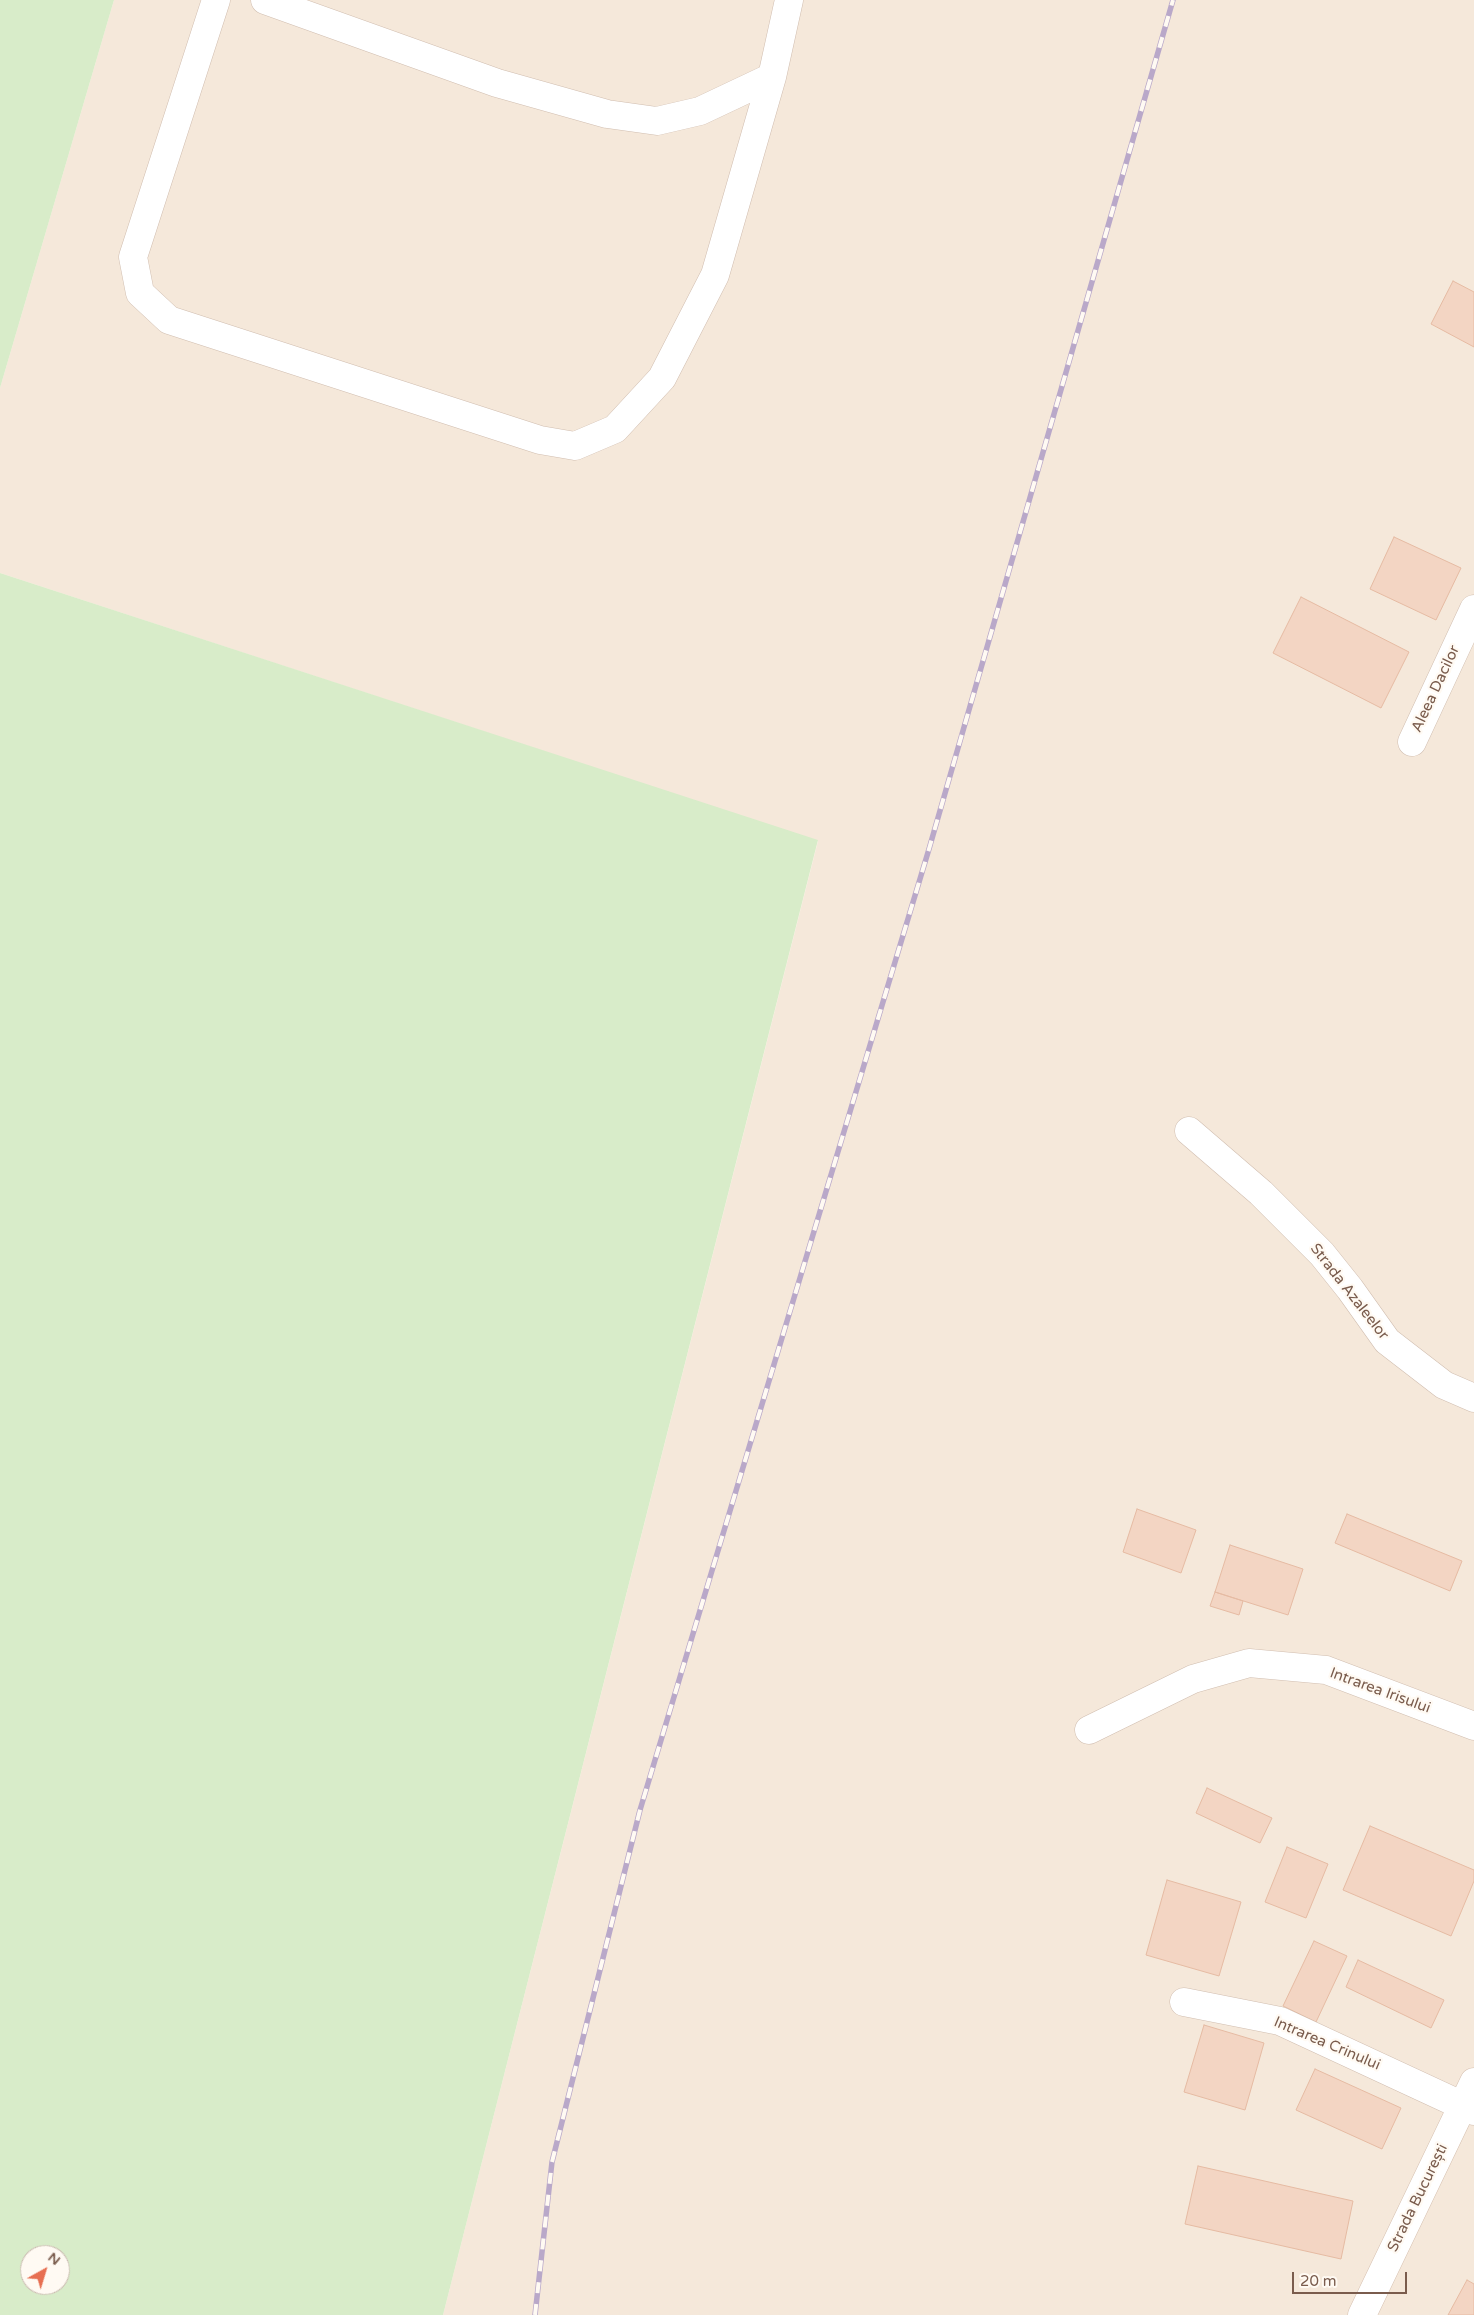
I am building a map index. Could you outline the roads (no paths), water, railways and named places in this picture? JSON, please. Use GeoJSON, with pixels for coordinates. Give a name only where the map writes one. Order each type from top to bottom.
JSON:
{"type":"FeatureCollection","features":[{"type":"Feature","properties":{"kind":"street"},"geometry":{"type":"LineString","coordinates":[[216,0],[133,257],[140,293],[169,320],[540,440],[576,446],[615,429],[662,378],[715,275],[772,77],[789,0]]}},
{"type":"Feature","properties":{"kind":"street"},"geometry":{"type":"LineString","coordinates":[[265,0],[497,83],[607,114],[657,121],[700,111],[772,77]]}},
{"type":"Feature","properties":{"kind":"street","name":"Aleea Dacilor"},"geometry":{"type":"LineString","coordinates":[[1412,742],[1474,610]]}},
{"type":"Feature","properties":{"kind":"street","name":"Strada Azaleelor"},"geometry":{"type":"LineString","coordinates":[[1189,1131],[1261,1193],[1322,1254],[1387,1341],[1444,1385],[1474,1398]]}},
{"type":"Feature","properties":{"kind":"street","name":"Intrarea Irisului"},"geometry":{"type":"LineString","coordinates":[[1089,1730],[1193,1679],[1248,1663],[1326,1670],[1474,1726]]}},
{"type":"Feature","properties":{"kind":"street","name":"Intrarea Crinului"},"geometry":{"type":"LineString","coordinates":[[1184,2002],[1280,2021],[1470,2099]]}},
{"type":"Feature","properties":{"kind":"street","name":"Strada București"},"geometry":{"type":"LineString","coordinates":[[1362,2315],[1470,2099]]}},
{"type":"Feature","properties":{"kind":"railway"},"geometry":{"type":"LineString","coordinates":[[535,2315],[552,2162],[640,1810],[929,849],[1173,0]]}}]}
